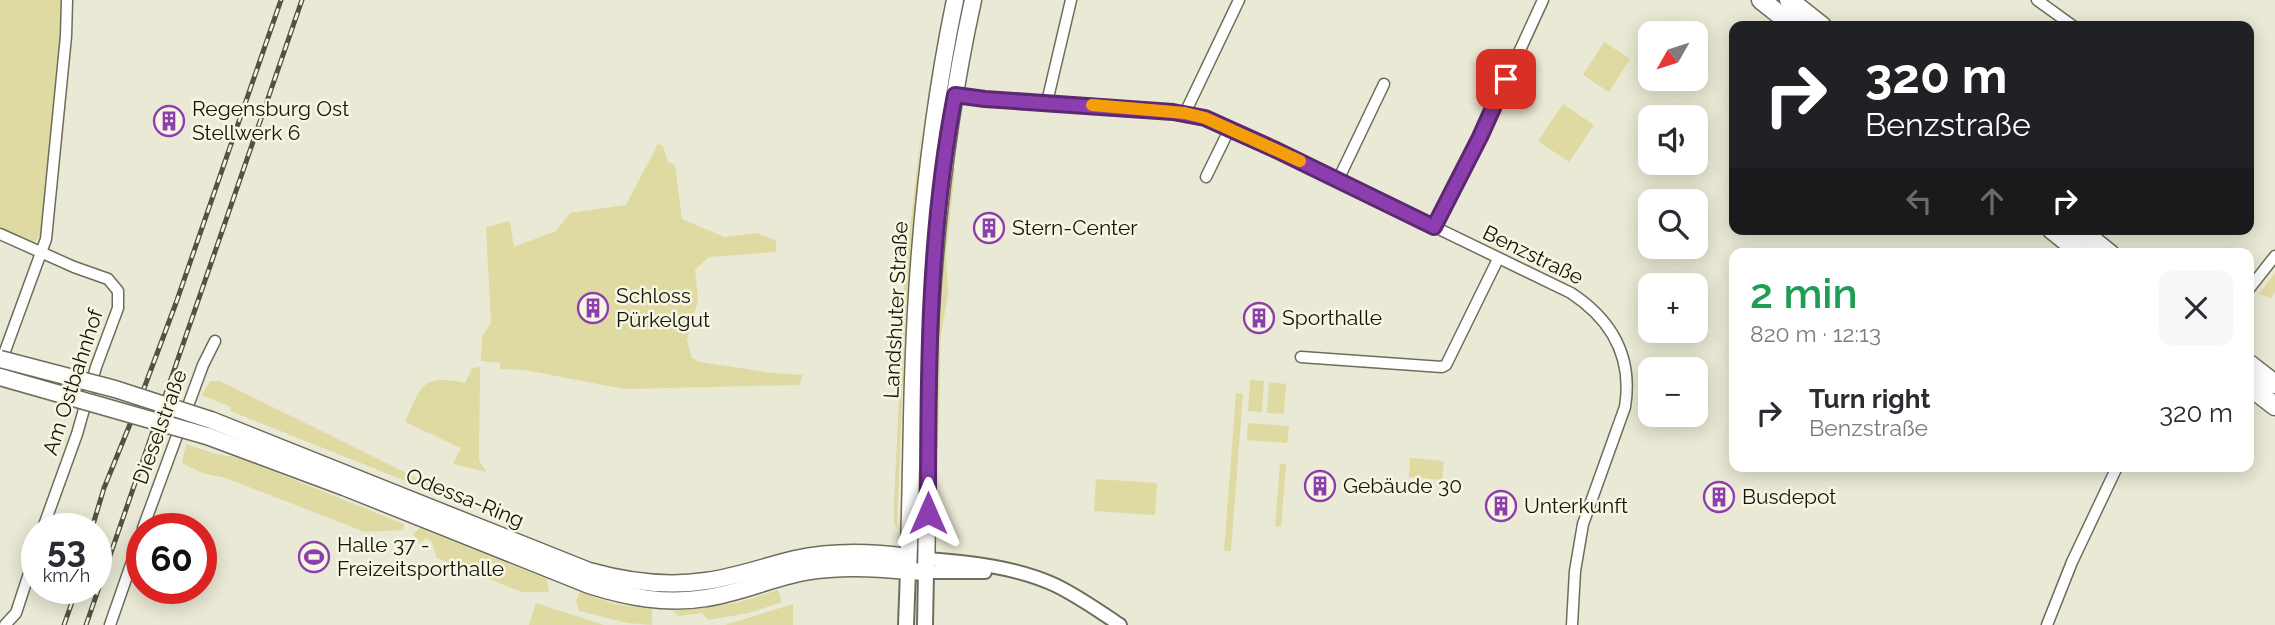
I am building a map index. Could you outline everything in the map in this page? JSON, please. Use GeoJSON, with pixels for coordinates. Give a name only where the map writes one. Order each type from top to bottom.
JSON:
{"type":"FeatureCollection","features":[{"type":"Feature","properties":{"kind":"highway"},"geometry":{"type":"LineString","coordinates":[[1761,0],[1788,21]]}},
{"type":"Feature","properties":{"kind":"highway"},"geometry":{"type":"LineString","coordinates":[[1789,0],[1816,21]]}},
{"type":"Feature","properties":{"kind":"highway"},"geometry":{"type":"LineString","coordinates":[[2058,235],[2075,248]]}},
{"type":"Feature","properties":{"kind":"highway"},"geometry":{"type":"LineString","coordinates":[[2086,235],[2103,248]]}},
{"type":"Feature","properties":{"kind":"highway"},"geometry":{"type":"LineString","coordinates":[[2254,367],[2275,384]]}},
{"type":"Feature","properties":{"kind":"highway"},"geometry":{"type":"LineString","coordinates":[[2254,390],[2275,406]]}},
{"type":"Feature","properties":{"kind":"main road","name":"Landshuter Straße"},"geometry":{"type":"LineString","coordinates":[[906,625],[913,377],[922,219],[937,93],[956,0]]}},
{"type":"Feature","properties":{"kind":"main road","name":"Landshuter Straße"},"geometry":{"type":"LineString","coordinates":[[925,625],[928,375],[937,233],[955,95],[973,0]]}},
{"type":"Feature","properties":{"kind":"main road","name":"Odessa-Ring"},"geometry":{"type":"LineString","coordinates":[[0,359],[115,389],[344,487],[589,585],[621,595],[679,601],[708,598],[825,569],[926,565]]}},
{"type":"Feature","properties":{"kind":"main road","name":"Odessa-Ring"},"geometry":{"type":"LineString","coordinates":[[0,377],[209,428]]}},
{"type":"Feature","properties":{"kind":"street"},"geometry":{"type":"LineString","coordinates":[[0,365],[41,252],[47,226],[66,36],[67,0]]}},
{"type":"Feature","properties":{"kind":"street"},"geometry":{"type":"LineString","coordinates":[[1047,102],[1071,0]]}},
{"type":"Feature","properties":{"kind":"street"},"geometry":{"type":"LineString","coordinates":[[1185,113],[1239,0]]}},
{"type":"Feature","properties":{"kind":"street"},"geometry":{"type":"LineString","coordinates":[[1434,227],[1480,137],[1543,0]]}},
{"type":"Feature","properties":{"kind":"street"},"geometry":{"type":"LineString","coordinates":[[2037,0],[2066,21]]}},
{"type":"Feature","properties":{"kind":"street"},"geometry":{"type":"LineString","coordinates":[[1338,180],[1384,84]]}},
{"type":"Feature","properties":{"kind":"street","name":"Benzstraße"},"geometry":{"type":"LineString","coordinates":[[937,93],[985,99],[1185,113],[1230,128],[1571,293],[1587,304],[1601,317],[1611,332],[1624,361],[1627,378],[1625,407],[1583,524],[1575,572],[1572,625]]}},
{"type":"Feature","properties":{"kind":"street"},"geometry":{"type":"LineString","coordinates":[[1206,177],[1230,128]]}},
{"type":"Feature","properties":{"kind":"street","name":"Am Ostbahnhof"},"geometry":{"type":"LineString","coordinates":[[0,234],[108,279],[114,284],[120,298],[96,367],[78,434],[49,513]]}},
{"type":"Feature","properties":{"kind":"street"},"geometry":{"type":"LineString","coordinates":[[2254,283],[2275,256]]}},
{"type":"Feature","properties":{"kind":"street"},"geometry":{"type":"LineString","coordinates":[[1301,357],[1442,367],[1451,360],[1498,259]]}},
{"type":"Feature","properties":{"kind":"street","name":"Dieselstraße"},"geometry":{"type":"LineString","coordinates":[[150,513],[203,365],[215,341]]}},
{"type":"Feature","properties":{"kind":"street"},"geometry":{"type":"LineString","coordinates":[[2047,625],[2072,562],[2115,472]]}},
{"type":"Feature","properties":{"kind":"street"},"geometry":{"type":"LineString","coordinates":[[926,565],[982,565],[1015,573],[1057,586],[1120,625]]}},
{"type":"Feature","properties":{"kind":"street","name":"Dieselstraße"},"geometry":{"type":"LineString","coordinates":[[110,625],[126,579]]}},
{"type":"Feature","properties":{"kind":"street"},"geometry":{"type":"LineString","coordinates":[[5,625],[16,613],[21,598]]}},
{"type":"Feature","properties":{"kind":"shaded area"},"geometry":{"type":"Polygon","coordinates":[[[0,0],[62,0],[41,234],[35,242],[0,227],[0,0]]]}},
{"type":"Feature","properties":{"kind":"shaded area"},"geometry":{"type":"Polygon","coordinates":[[[1604,42],[1630,59],[1609,92],[1583,75],[1604,42]]]}},
{"type":"Feature","properties":{"kind":"shaded area"},"geometry":{"type":"Polygon","coordinates":[[[1563,104],[1594,125],[1569,162],[1538,141],[1563,104]]]}},
{"type":"Feature","properties":{"kind":"shaded area"},"geometry":{"type":"Polygon","coordinates":[[[922,125],[905,327],[897,527],[894,524],[894,502],[905,271],[922,125]]]}},
{"type":"Feature","properties":{"kind":"shaded area"},"geometry":{"type":"Polygon","coordinates":[[[658,144],[663,146],[668,162],[675,165],[682,219],[724,237],[758,233],[776,241],[776,252],[709,257],[695,270],[698,300],[687,340],[692,358],[700,362],[803,375],[799,385],[624,389],[525,370],[500,369],[500,363],[481,361],[482,336],[491,323],[486,227],[510,221],[514,247],[556,231],[570,213],[626,205],[658,144]]]}},
{"type":"Feature","properties":{"kind":"shaded area"},"geometry":{"type":"Polygon","coordinates":[[[953,168],[946,257],[948,294],[941,334],[938,449],[935,450],[931,429],[944,223],[953,168]]]}},
{"type":"Feature","properties":{"kind":"shaded area"},"geometry":{"type":"Polygon","coordinates":[[[2275,273],[2275,292],[2271,298],[2259,294],[2275,273]]]}},
{"type":"Feature","properties":{"kind":"shaded area"},"geometry":{"type":"Polygon","coordinates":[[[480,367],[479,461],[487,472],[453,464],[461,448],[405,422],[415,399],[425,385],[439,380],[465,383],[472,368],[480,367]]]}},
{"type":"Feature","properties":{"kind":"shaded area"},"geometry":{"type":"Polygon","coordinates":[[[1250,380],[1264,381],[1262,412],[1248,411],[1250,380]]]}},
{"type":"Feature","properties":{"kind":"shaded area"},"geometry":{"type":"Polygon","coordinates":[[[210,381],[220,381],[443,491],[441,495],[230,411],[231,407],[202,395],[210,381]]]}},
{"type":"Feature","properties":{"kind":"shaded area"},"geometry":{"type":"Polygon","coordinates":[[[1269,382],[1286,384],[1284,414],[1267,413],[1269,382]]]}},
{"type":"Feature","properties":{"kind":"shaded area"},"geometry":{"type":"Polygon","coordinates":[[[1236,393],[1243,394],[1231,551],[1224,551],[1236,393]]]}},
{"type":"Feature","properties":{"kind":"shaded area"},"geometry":{"type":"Polygon","coordinates":[[[1248,423],[1289,426],[1287,443],[1247,440],[1248,423]]]}},
{"type":"Feature","properties":{"kind":"shaded area"},"geometry":{"type":"Polygon","coordinates":[[[186,444],[216,454],[240,458],[404,524],[403,530],[365,532],[226,478],[202,473],[182,463],[186,444]]]}},
{"type":"Feature","properties":{"kind":"shaded area"},"geometry":{"type":"Polygon","coordinates":[[[1410,458],[1444,461],[1442,480],[1409,477],[1410,458]]]}},
{"type":"Feature","properties":{"kind":"shaded area"},"geometry":{"type":"Polygon","coordinates":[[[1280,464],[1286,464],[1281,527],[1275,526],[1280,464]]]}},
{"type":"Feature","properties":{"kind":"shaded area"},"geometry":{"type":"Polygon","coordinates":[[[1096,479],[1157,483],[1155,515],[1094,511],[1096,479]]]}},
{"type":"Feature","properties":{"kind":"shaded area"},"geometry":{"type":"Polygon","coordinates":[[[420,528],[547,579],[549,592],[522,592],[437,558],[432,542],[426,538],[420,543],[413,534],[420,528]]]}},
{"type":"Feature","properties":{"kind":"shaded area"},"geometry":{"type":"Polygon","coordinates":[[[778,590],[782,602],[749,613],[708,620],[702,613],[679,616],[672,611],[736,603],[778,590]]]}},
{"type":"Feature","properties":{"kind":"shaded area"},"geometry":{"type":"Polygon","coordinates":[[[580,592],[615,604],[652,609],[652,625],[628,623],[579,611],[576,600],[580,592]]]}},
{"type":"Feature","properties":{"kind":"shaded area"},"geometry":{"type":"Polygon","coordinates":[[[536,603],[604,625],[529,625],[536,603]]]}},
{"type":"Feature","properties":{"kind":"shaded area"},"geometry":{"type":"Polygon","coordinates":[[[793,604],[793,625],[725,625],[793,604]]]}},
{"type":"Feature","properties":{"kind":"railway"},"geometry":{"type":"LineString","coordinates":[[96,513],[176,303],[281,0]]}},
{"type":"Feature","properties":{"kind":"railway"},"geometry":{"type":"LineString","coordinates":[[86,625],[302,0]]}},
{"type":"Feature","properties":{"kind":"railway"},"geometry":{"type":"LineString","coordinates":[[64,625],[71,604]]}},
{"type":"Feature","properties":{"kind":"slow traffic"},"geometry":{"type":"LineString","coordinates":[[1092,105],[1185,113],[1205,118],[1300,161]]}},
{"type":"Feature","properties":{"kind":"place","name":"Regensburg Ost Stellwerk 6"},"geometry":{"type":"Point","coordinates":[169,121]}},
{"type":"Feature","properties":{"kind":"place","name":"Stern-Center"},"geometry":{"type":"Point","coordinates":[989,228]}},
{"type":"Feature","properties":{"kind":"place","name":"Schloss Pürkelgut"},"geometry":{"type":"Point","coordinates":[593,308]}},
{"type":"Feature","properties":{"kind":"place","name":"Sporthalle"},"geometry":{"type":"Point","coordinates":[1259,318]}},
{"type":"Feature","properties":{"kind":"place","name":"Gebäude 30"},"geometry":{"type":"Point","coordinates":[1320,486]}},
{"type":"Feature","properties":{"kind":"place","name":"Busdepot"},"geometry":{"type":"Point","coordinates":[1719,497]}},
{"type":"Feature","properties":{"kind":"place","name":"Unterkunft"},"geometry":{"type":"Point","coordinates":[1501,506]}},
{"type":"Feature","properties":{"kind":"place","name":"Halle 37 - Freizeitsporthalle"},"geometry":{"type":"Point","coordinates":[314,557]}},
{"type":"Feature","properties":{"kind":"route"},"geometry":{"type":"LineString","coordinates":[[928,513],[928,375],[938,220],[955,95],[1185,113],[1205,118],[1434,227],[1506,79]]}}]}
